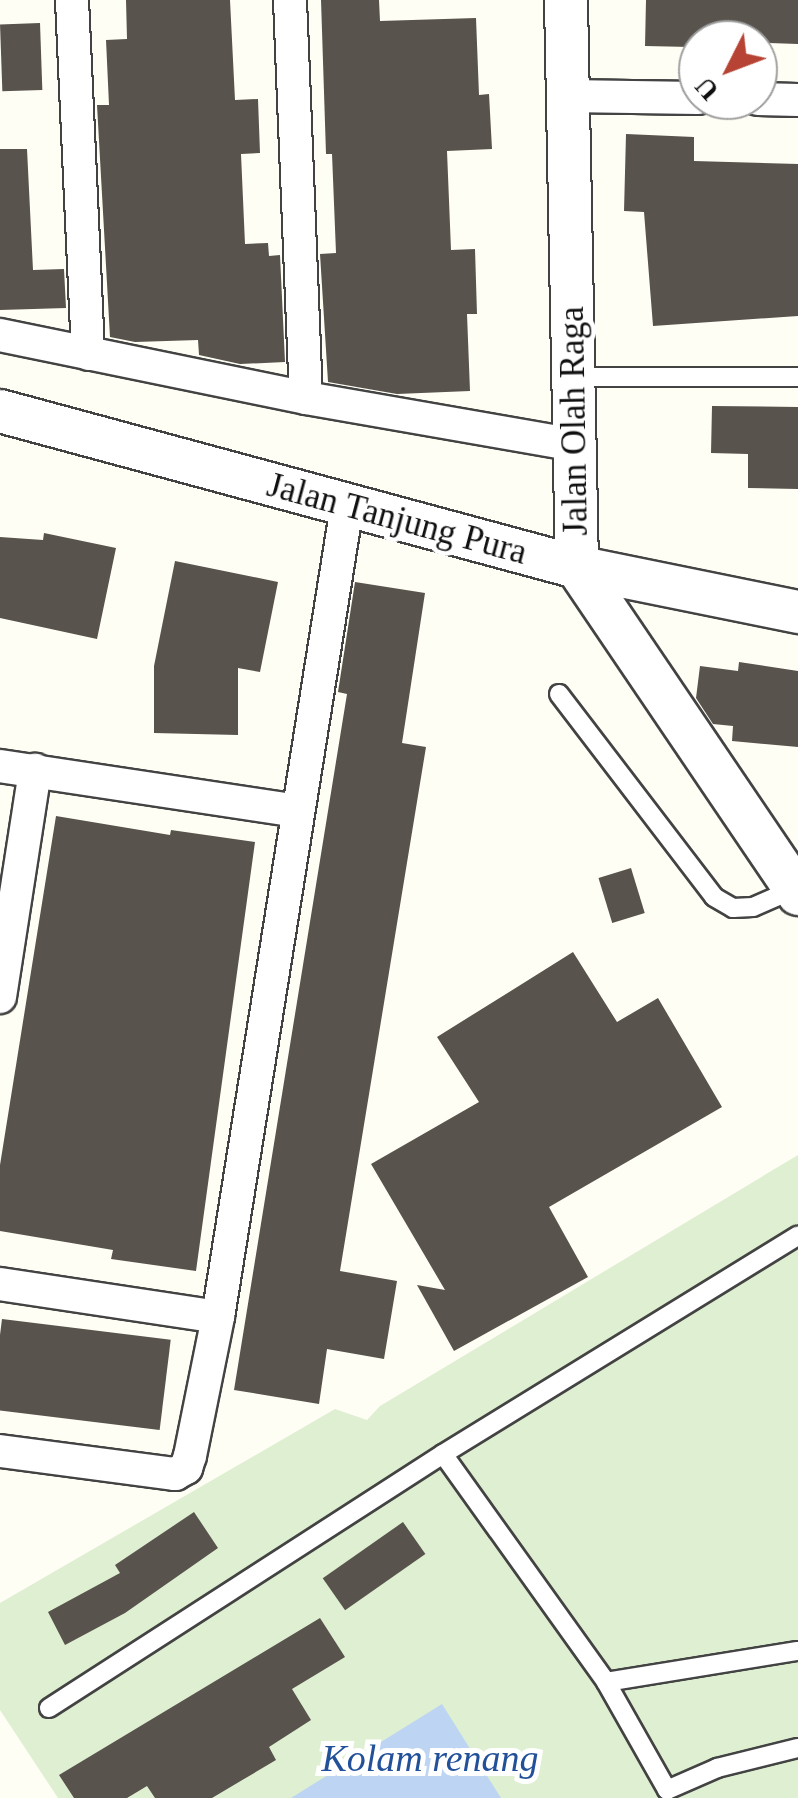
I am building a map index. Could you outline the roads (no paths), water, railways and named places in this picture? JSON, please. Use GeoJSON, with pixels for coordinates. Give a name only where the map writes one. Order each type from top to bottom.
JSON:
{"type":"FeatureCollection","features":[{"type":"Feature","properties":{"kind":"street"},"geometry":{"type":"LineString","coordinates":[[72,0],[88,354]]}},
{"type":"Feature","properties":{"kind":"street"},"geometry":{"type":"LineString","coordinates":[[290,0],[306,398]]}},
{"type":"Feature","properties":{"kind":"street","name":"Jalan Olah Raga"},"geometry":{"type":"LineString","coordinates":[[566,0],[577,568],[796,891]]}},
{"type":"Feature","properties":{"kind":"street"},"geometry":{"type":"LineString","coordinates":[[568,96],[678,98]]}},
{"type":"Feature","properties":{"kind":"street"},"geometry":{"type":"LineString","coordinates":[[0,335],[306,398],[574,444]]}},
{"type":"Feature","properties":{"kind":"street","name":"Jalan Tanjung Pura"},"geometry":{"type":"LineString","coordinates":[[0,410],[577,568],[798,612]]}},
{"type":"Feature","properties":{"kind":"street"},"geometry":{"type":"LineString","coordinates":[[0,1451],[175,1474],[186,1468],[218,1317],[348,506]]}},
{"type":"Feature","properties":{"kind":"street"},"geometry":{"type":"LineString","coordinates":[[0,766],[298,811]]}},
{"type":"Feature","properties":{"kind":"street"},"geometry":{"type":"LineString","coordinates":[[0,997],[35,770]]}},
{"type":"Feature","properties":{"kind":"street"},"geometry":{"type":"LineString","coordinates":[[0,1284],[218,1317]]}},
{"type":"Feature","properties":{"kind":"lane"},"geometry":{"type":"LineString","coordinates":[[573,377],[798,377]]}},
{"type":"Feature","properties":{"kind":"lane"},"geometry":{"type":"LineString","coordinates":[[559,694],[714,897],[733,908],[754,907],[796,891]]}},
{"type":"Feature","properties":{"kind":"lane"},"geometry":{"type":"LineString","coordinates":[[49,1708],[442,1454],[798,1236]]}},
{"type":"Feature","properties":{"kind":"lane"},"geometry":{"type":"LineString","coordinates":[[442,1454],[606,1682],[669,1794],[716,1768],[798,1748]]}},
{"type":"Feature","properties":{"kind":"lane"},"geometry":{"type":"LineString","coordinates":[[606,1682],[798,1651]]}},
{"type":"Feature","properties":{"kind":"water","name":"Kolam renang"},"geometry":{"type":"Polygon","coordinates":[[[442,1704],[501,1798],[291,1798],[442,1704]]]}}]}
